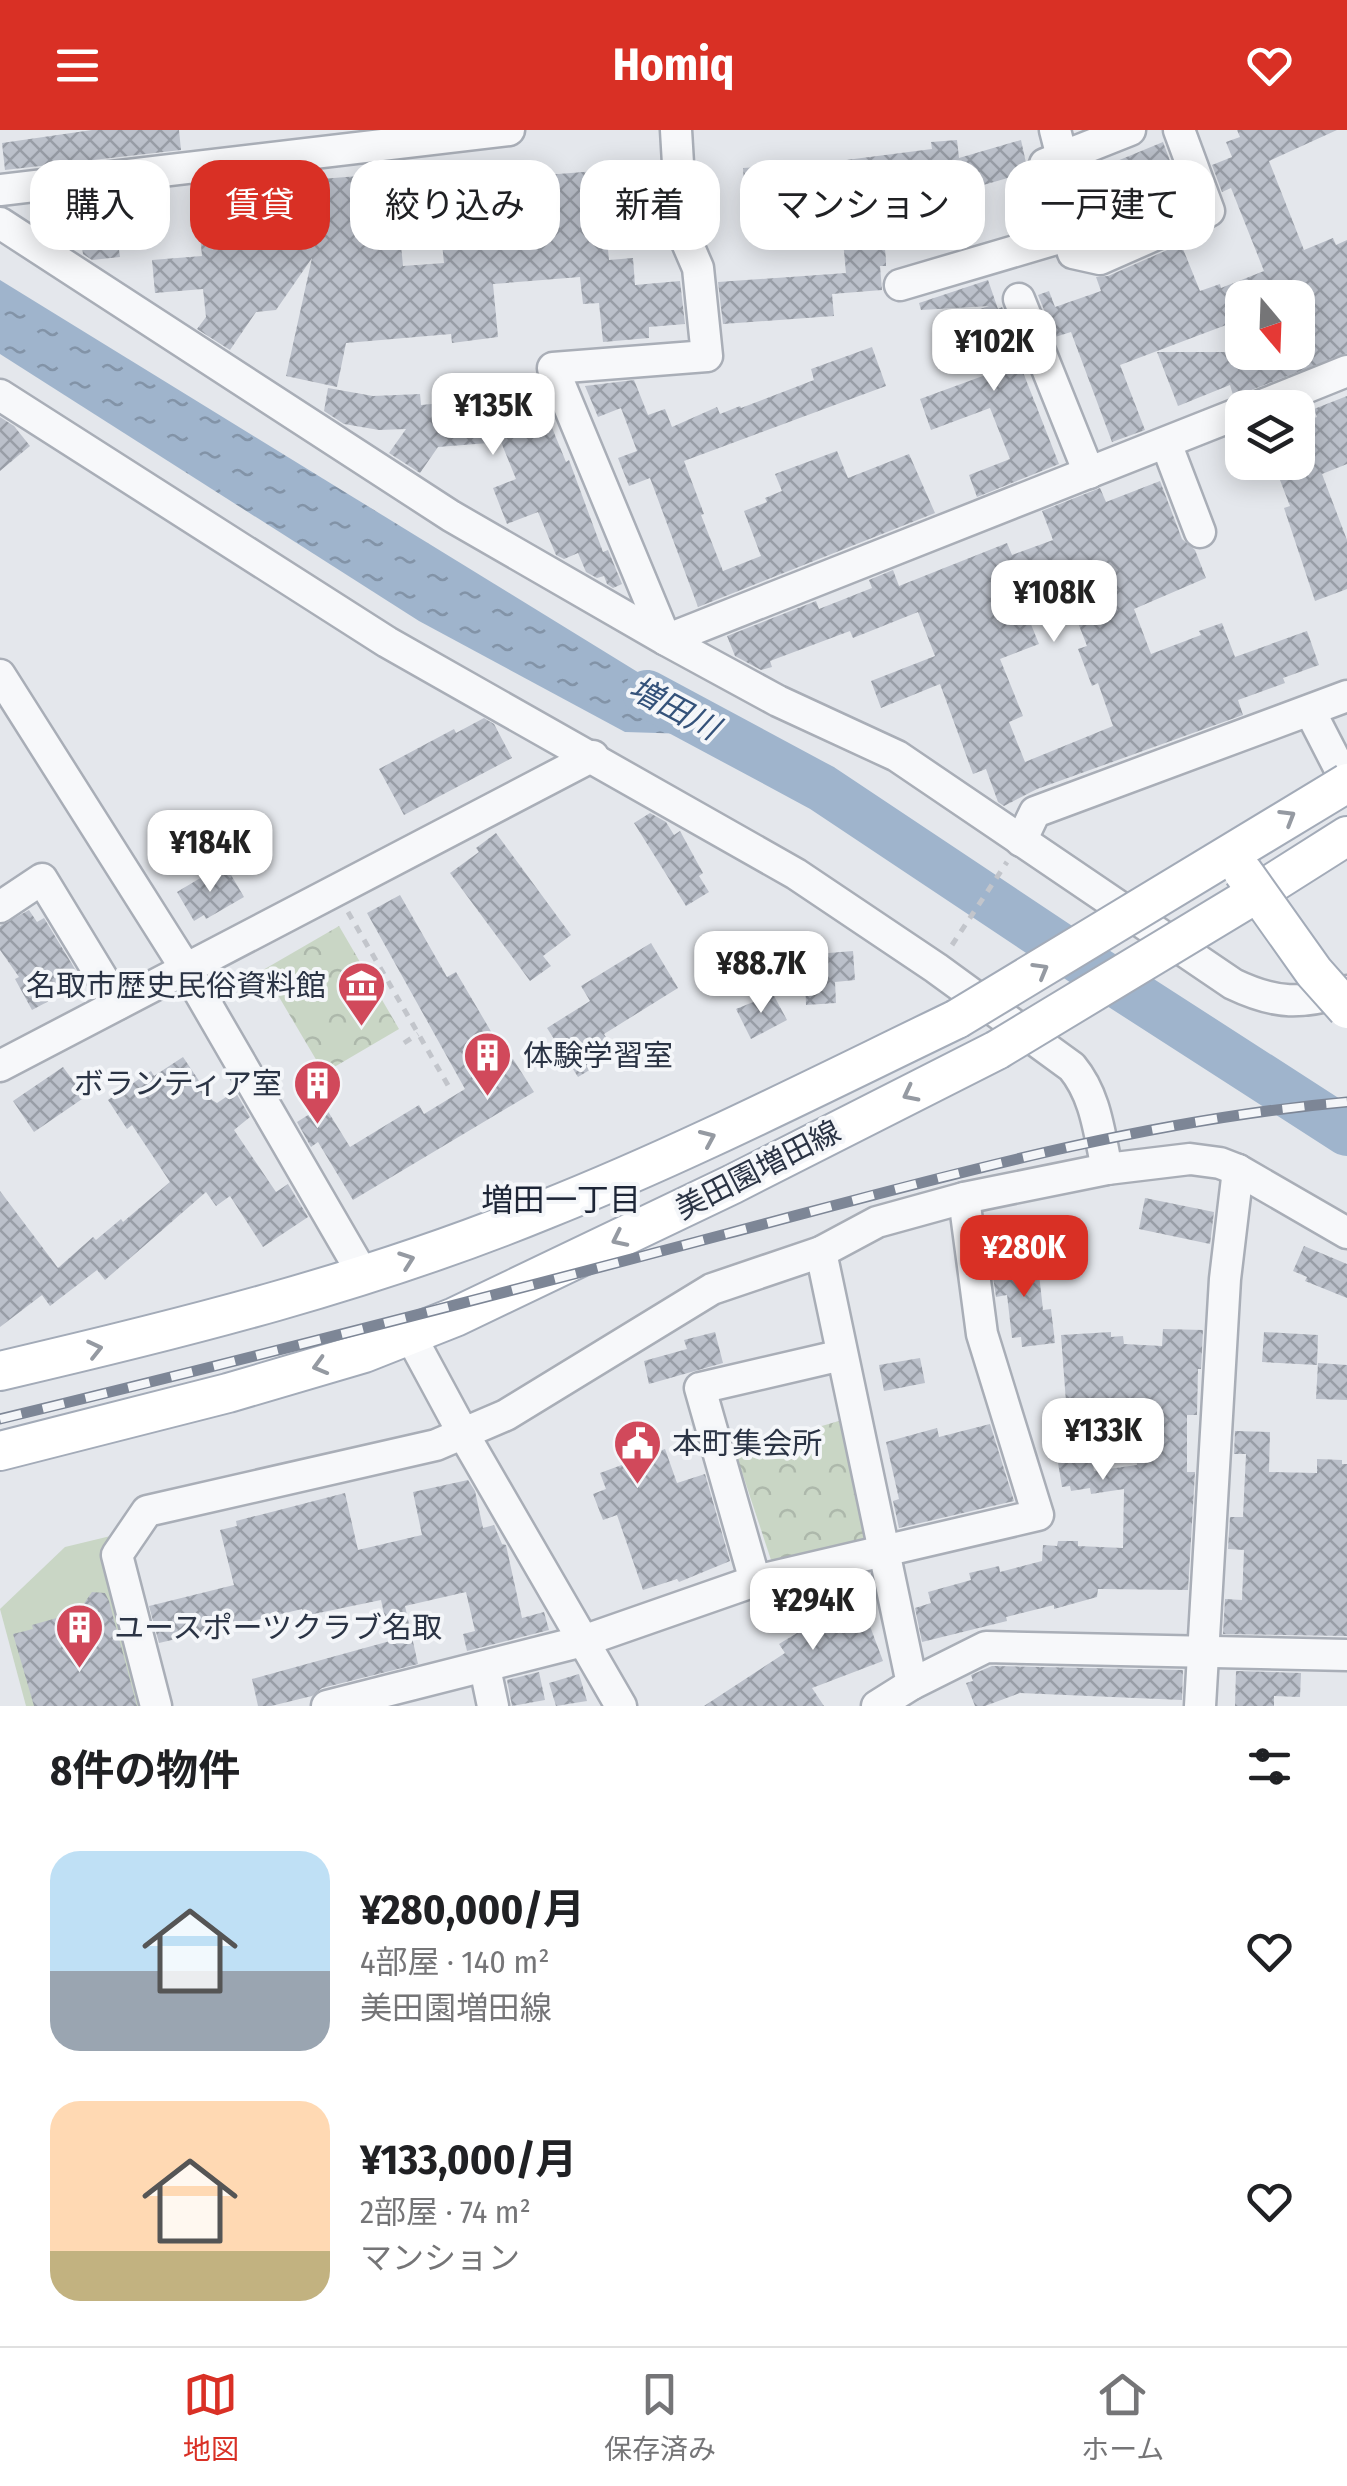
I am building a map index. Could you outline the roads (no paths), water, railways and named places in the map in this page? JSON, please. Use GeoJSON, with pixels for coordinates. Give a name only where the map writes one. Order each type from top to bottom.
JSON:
{"type":"FeatureCollection","features":[{"type":"Feature","properties":{"kind":"main road","name":"美田園増田線"},"geometry":{"type":"LineString","coordinates":[[0,1371],[250,1311],[364,1276],[544,1210],[738,1126],[956,1019],[1347,783]]}},
{"type":"Feature","properties":{"kind":"main road","name":"美田園増田線"},"geometry":{"type":"LineString","coordinates":[[0,1451],[228,1393],[364,1353],[454,1317],[716,1192],[996,1050],[1347,836]]}},
{"type":"Feature","properties":{"kind":"main road"},"geometry":{"type":"LineString","coordinates":[[1231,853],[1314,972],[1347,1009]]}},
{"type":"Feature","properties":{"kind":"street"},"geometry":{"type":"LineString","coordinates":[[0,190],[330,141],[509,130]]}},
{"type":"Feature","properties":{"kind":"street"},"geometry":{"type":"LineString","coordinates":[[666,640],[553,368],[708,356],[698,268],[682,232],[676,130]]}},
{"type":"Feature","properties":{"kind":"street"},"geometry":{"type":"LineString","coordinates":[[1059,144],[1130,130]]}},
{"type":"Feature","properties":{"kind":"street"},"geometry":{"type":"LineString","coordinates":[[1179,130],[1190,160]]}},
{"type":"Feature","properties":{"kind":"street"},"geometry":{"type":"LineString","coordinates":[[0,223],[451,516],[666,640],[778,700],[897,756],[1232,984],[1256,996],[1284,1002],[1316,1000],[1347,991]]}},
{"type":"Feature","properties":{"kind":"street"},"geometry":{"type":"LineString","coordinates":[[900,285],[1019,250]]}},
{"type":"Feature","properties":{"kind":"street"},"geometry":{"type":"LineString","coordinates":[[1072,250],[1100,259],[1120,250]]}},
{"type":"Feature","properties":{"kind":"street"},"geometry":{"type":"LineString","coordinates":[[1018,299],[1090,472]]}},
{"type":"Feature","properties":{"kind":"street"},"geometry":{"type":"LineString","coordinates":[[1299,390],[1347,371]]}},
{"type":"Feature","properties":{"kind":"street"},"geometry":{"type":"LineString","coordinates":[[0,395],[387,642],[796,874],[936,968],[1072,1066],[1085,1082],[1093,1102],[1107,1169]]}},
{"type":"Feature","properties":{"kind":"street"},"geometry":{"type":"LineString","coordinates":[[666,640],[1225,419]]}},
{"type":"Feature","properties":{"kind":"street"},"geometry":{"type":"LineString","coordinates":[[1166,442],[1200,532]]}},
{"type":"Feature","properties":{"kind":"street"},"geometry":{"type":"LineString","coordinates":[[0,675],[186,969],[364,1276]]}},
{"type":"Feature","properties":{"kind":"street"},"geometry":{"type":"LineString","coordinates":[[1021,841],[1036,812],[1347,696]]}},
{"type":"Feature","properties":{"kind":"street"},"geometry":{"type":"LineString","coordinates":[[1310,711],[1347,783]]}},
{"type":"Feature","properties":{"kind":"street"},"geometry":{"type":"LineString","coordinates":[[0,1066],[592,756]]}},
{"type":"Feature","properties":{"kind":"street"},"geometry":{"type":"LineString","coordinates":[[0,907],[42,880],[118,1004]]}},
{"type":"Feature","properties":{"kind":"street"},"geometry":{"type":"LineString","coordinates":[[156,1706],[117,1555],[147,1511],[464,1435],[506,1415],[712,1289],[821,1252],[863,1228],[964,1198],[1107,1169],[1190,1159],[1238,1170],[1347,1233]]}},
{"type":"Feature","properties":{"kind":"street"},"geometry":{"type":"LineString","coordinates":[[1200,1706],[1226,1271],[1238,1170]]}},
{"type":"Feature","properties":{"kind":"street"},"geometry":{"type":"LineString","coordinates":[[327,1706],[584,1641],[755,1581],[1038,1516],[982,1334],[964,1198]]}},
{"type":"Feature","properties":{"kind":"street"},"geometry":{"type":"LineString","coordinates":[[821,1252],[912,1684]]}},
{"type":"Feature","properties":{"kind":"street"},"geometry":{"type":"LineString","coordinates":[[410,1335],[621,1706]]}},
{"type":"Feature","properties":{"kind":"street"},"geometry":{"type":"LineString","coordinates":[[755,1581],[700,1388],[842,1355]]}},
{"type":"Feature","properties":{"kind":"street"},"geometry":{"type":"LineString","coordinates":[[877,1706],[986,1647],[1347,1655]]}},
{"type":"Feature","properties":{"kind":"street"},"geometry":{"type":"LineString","coordinates":[[485,1668],[494,1706]]}},
{"type":"Feature","properties":{"kind":"water"},"geometry":{"type":"Polygon","coordinates":[[[0,280],[714,719],[689,734],[625,732],[419,621],[0,354],[0,280]]]}},
{"type":"Feature","properties":{"kind":"waterway","name":"増田川"},"geometry":{"type":"LineString","coordinates":[[647,694],[822,788],[1347,1132]]}},
{"type":"Feature","properties":{"kind":"railway"},"geometry":{"type":"LineString","coordinates":[[0,1419],[1034,1155],[1190,1123],[1347,1102]]}},
{"type":"Feature","properties":{"kind":"place","name":"名取市歴史民俗資料館"},"geometry":{"type":"Point","coordinates":[361,1028]}},
{"type":"Feature","properties":{"kind":"place","name":"体験学習室"},"geometry":{"type":"Point","coordinates":[488,1098]}},
{"type":"Feature","properties":{"kind":"place","name":"ボランティア室"},"geometry":{"type":"Point","coordinates":[317,1126]}},
{"type":"Feature","properties":{"kind":"place","name":"本町集会所"},"geometry":{"type":"Point","coordinates":[637,1486]}},
{"type":"Feature","properties":{"kind":"place","name":"ユースポーツクラブ名取"},"geometry":{"type":"Point","coordinates":[79,1670]}},
{"type":"Feature","properties":{"kind":"district","name":"増田一丁目"},"geometry":{"type":"Point","coordinates":[561,1200]}}]}
